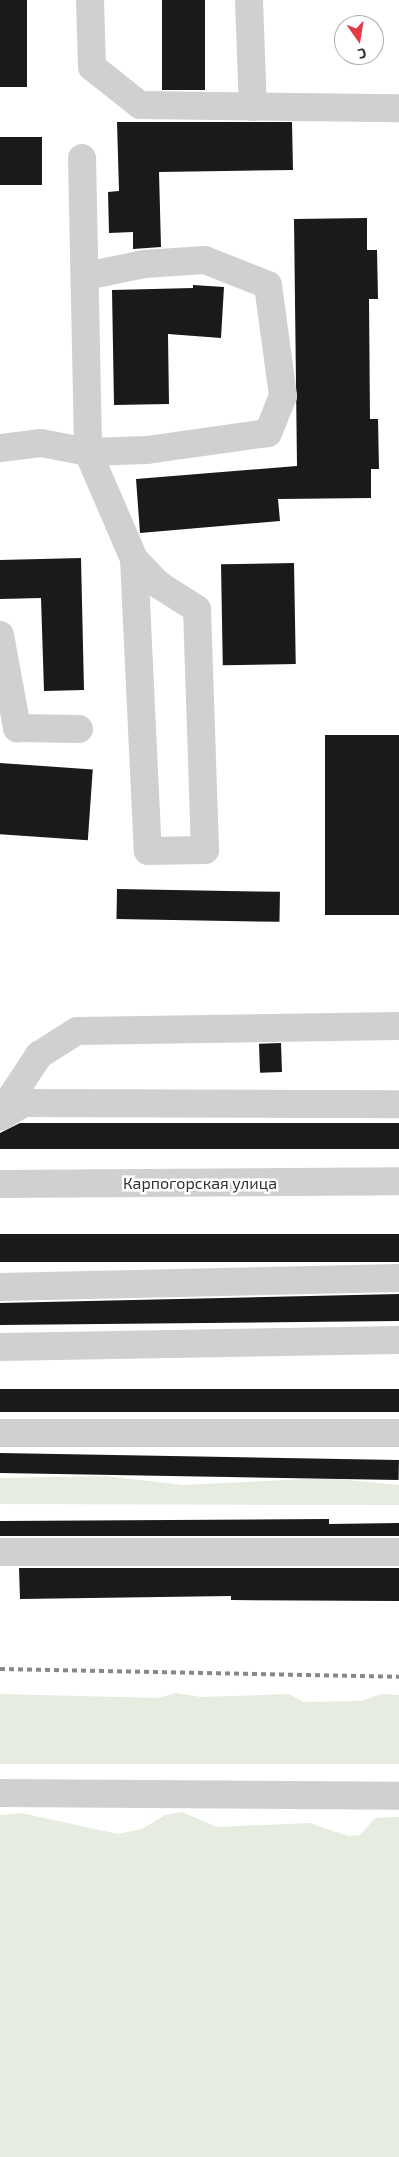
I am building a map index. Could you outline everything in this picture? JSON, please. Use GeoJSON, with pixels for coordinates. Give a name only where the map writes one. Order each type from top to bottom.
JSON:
{"type":"FeatureCollection","features":[{"type":"Feature","properties":{"kind":"street"},"geometry":{"type":"LineString","coordinates":[[90,0],[92,67],[140,106],[399,108]]}},
{"type":"Feature","properties":{"kind":"street"},"geometry":{"type":"LineString","coordinates":[[249,0],[252,106]]}},
{"type":"Feature","properties":{"kind":"street"},"geometry":{"type":"LineString","coordinates":[[82,158],[86,276],[88,452],[134,559],[148,851],[205,850],[197,609],[160,585],[134,559]]}},
{"type":"Feature","properties":{"kind":"street"},"geometry":{"type":"LineString","coordinates":[[0,448],[40,443],[88,452],[147,450],[268,434],[283,396],[268,285],[205,260],[144,264],[86,276]]}},
{"type":"Feature","properties":{"kind":"street"},"geometry":{"type":"LineString","coordinates":[[0,635],[17,728],[79,729]]}},
{"type":"Feature","properties":{"kind":"street"},"geometry":{"type":"LineString","coordinates":[[399,1026],[77,1031],[39,1055],[8,1111],[399,1104]]}},
{"type":"Feature","properties":{"kind":"street","name":"Карпогорская улица"},"geometry":{"type":"LineString","coordinates":[[0,1184],[399,1181]]}},
{"type":"Feature","properties":{"kind":"street"},"geometry":{"type":"LineString","coordinates":[[0,1287],[399,1278]]}},
{"type":"Feature","properties":{"kind":"street"},"geometry":{"type":"LineString","coordinates":[[0,1347],[399,1340]]}},
{"type":"Feature","properties":{"kind":"street"},"geometry":{"type":"LineString","coordinates":[[0,1432],[399,1433]]}},
{"type":"Feature","properties":{"kind":"street"},"geometry":{"type":"LineString","coordinates":[[0,1552],[399,1552]]}},
{"type":"Feature","properties":{"kind":"street"},"geometry":{"type":"LineString","coordinates":[[0,1793],[399,1796]]}},
{"type":"Feature","properties":{"kind":"shaded area"},"geometry":{"type":"Polygon","coordinates":[[[105,1476],[183,1485],[328,1478],[399,1485],[399,1505],[0,1504],[0,1478],[105,1476]]]}},
{"type":"Feature","properties":{"kind":"shaded area"},"geometry":{"type":"Polygon","coordinates":[[[176,1693],[201,1697],[289,1694],[304,1702],[362,1701],[381,1694],[399,1695],[399,1764],[0,1764],[0,1694],[158,1698],[176,1693]]]}},
{"type":"Feature","properties":{"kind":"shaded area"},"geometry":{"type":"Polygon","coordinates":[[[182,1812],[217,1827],[309,1823],[348,1836],[360,1835],[375,1818],[399,1817],[399,2157],[0,2157],[0,1815],[21,1813],[118,1834],[142,1829],[165,1815],[182,1812]]]}},
{"type":"Feature","properties":{"kind":"building"},"geometry":{"type":"Polygon","coordinates":[[[0,0],[27,0],[27,87],[0,87],[0,0]]]}},
{"type":"Feature","properties":{"kind":"building"},"geometry":{"type":"Polygon","coordinates":[[[162,0],[205,0],[205,90],[162,90],[162,0]]]}},
{"type":"Feature","properties":{"kind":"building"},"geometry":{"type":"Polygon","coordinates":[[[117,122],[292,122],[293,170],[159,172],[161,247],[133,249],[133,232],[109,233],[108,192],[119,191],[117,122]]]}},
{"type":"Feature","properties":{"kind":"building"},"geometry":{"type":"Polygon","coordinates":[[[0,137],[42,137],[42,185],[0,185],[0,137]]]}},
{"type":"Feature","properties":{"kind":"building"},"geometry":{"type":"Polygon","coordinates":[[[367,218],[367,250],[377,250],[378,299],[369,299],[370,419],[378,419],[379,469],[371,469],[371,498],[278,499],[280,521],[140,533],[136,479],[297,466],[294,219],[367,218]]]}},
{"type":"Feature","properties":{"kind":"building"},"geometry":{"type":"Polygon","coordinates":[[[193,285],[224,287],[221,338],[168,334],[169,404],[114,405],[112,290],[193,288],[193,285]]]}},
{"type":"Feature","properties":{"kind":"building"},"geometry":{"type":"Polygon","coordinates":[[[81,558],[84,690],[44,691],[41,598],[0,599],[0,560],[81,558]]]}},
{"type":"Feature","properties":{"kind":"building"},"geometry":{"type":"Polygon","coordinates":[[[294,563],[296,664],[223,665],[221,564],[294,563]]]}},
{"type":"Feature","properties":{"kind":"building"},"geometry":{"type":"Polygon","coordinates":[[[325,735],[399,735],[399,915],[325,915],[325,735]]]}},
{"type":"Feature","properties":{"kind":"building"},"geometry":{"type":"Polygon","coordinates":[[[0,763],[93,769],[88,840],[0,834],[0,763]]]}},
{"type":"Feature","properties":{"kind":"building"},"geometry":{"type":"Polygon","coordinates":[[[117,889],[280,892],[279,922],[116,919],[117,889]]]}},
{"type":"Feature","properties":{"kind":"building"},"geometry":{"type":"Polygon","coordinates":[[[281,1043],[282,1072],[260,1073],[259,1044],[281,1043]]]}},
{"type":"Feature","properties":{"kind":"building"},"geometry":{"type":"Polygon","coordinates":[[[20,1123],[399,1123],[399,1149],[0,1149],[0,1133],[20,1123]]]}},
{"type":"Feature","properties":{"kind":"building"},"geometry":{"type":"Polygon","coordinates":[[[0,1234],[399,1234],[399,1262],[0,1262],[0,1234]]]}},
{"type":"Feature","properties":{"kind":"building"},"geometry":{"type":"Polygon","coordinates":[[[399,1294],[399,1321],[0,1325],[0,1303],[399,1294]]]}},
{"type":"Feature","properties":{"kind":"building"},"geometry":{"type":"Polygon","coordinates":[[[0,1389],[399,1389],[399,1412],[0,1412],[0,1389]]]}},
{"type":"Feature","properties":{"kind":"building"},"geometry":{"type":"Polygon","coordinates":[[[0,1453],[399,1460],[399,1480],[0,1473],[0,1453]]]}},
{"type":"Feature","properties":{"kind":"building"},"geometry":{"type":"Polygon","coordinates":[[[329,1519],[329,1524],[399,1523],[399,1536],[0,1536],[0,1521],[329,1519]]]}},
{"type":"Feature","properties":{"kind":"building"},"geometry":{"type":"Polygon","coordinates":[[[19,1568],[399,1568],[399,1601],[231,1600],[231,1596],[20,1599],[19,1568]]]}},
{"type":"Feature","properties":{"kind":"railway"},"geometry":{"type":"LineString","coordinates":[[0,1669],[399,1677]]}}]}
